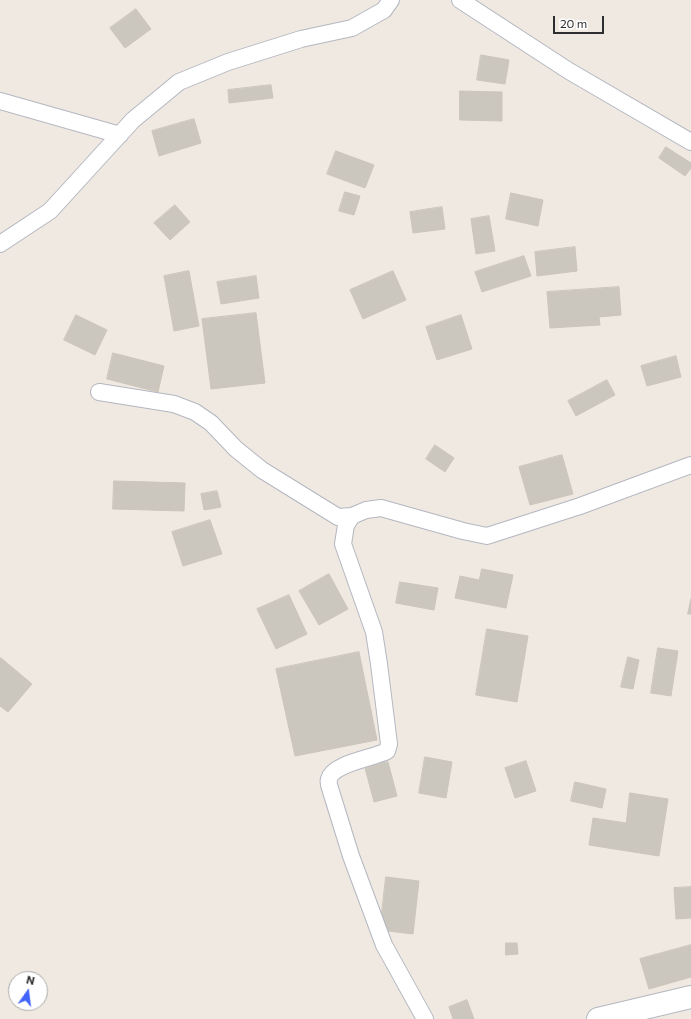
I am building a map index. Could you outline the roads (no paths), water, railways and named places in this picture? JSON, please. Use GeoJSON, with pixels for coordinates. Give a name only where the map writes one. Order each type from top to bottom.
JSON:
{"type":"FeatureCollection","features":[{"type":"Feature","properties":{"kind":"main road"},"geometry":{"type":"LineString","coordinates":[[598,1019],[691,997]]}},
{"type":"Feature","properties":{"kind":"street"},"geometry":{"type":"LineString","coordinates":[[0,244],[50,210],[133,120],[179,82],[228,62],[301,39],[352,28],[384,10],[391,0]]}},
{"type":"Feature","properties":{"kind":"street"},"geometry":{"type":"LineString","coordinates":[[460,0],[569,71],[691,142]]}},
{"type":"Feature","properties":{"kind":"street"},"geometry":{"type":"LineString","coordinates":[[0,100],[120,134]]}},
{"type":"Feature","properties":{"kind":"street"},"geometry":{"type":"LineString","coordinates":[[99,392],[174,404],[194,412],[211,423],[236,449],[275,478],[338,517],[352,516],[366,510],[380,508],[463,531],[487,536],[580,506],[691,465]]}},
{"type":"Feature","properties":{"kind":"street"},"geometry":{"type":"LineString","coordinates":[[352,516],[346,525],[343,544],[374,632],[380,664],[389,744],[387,750],[381,754],[344,766],[335,771],[329,778],[329,785],[351,856],[384,946],[425,1019]]}}]}
